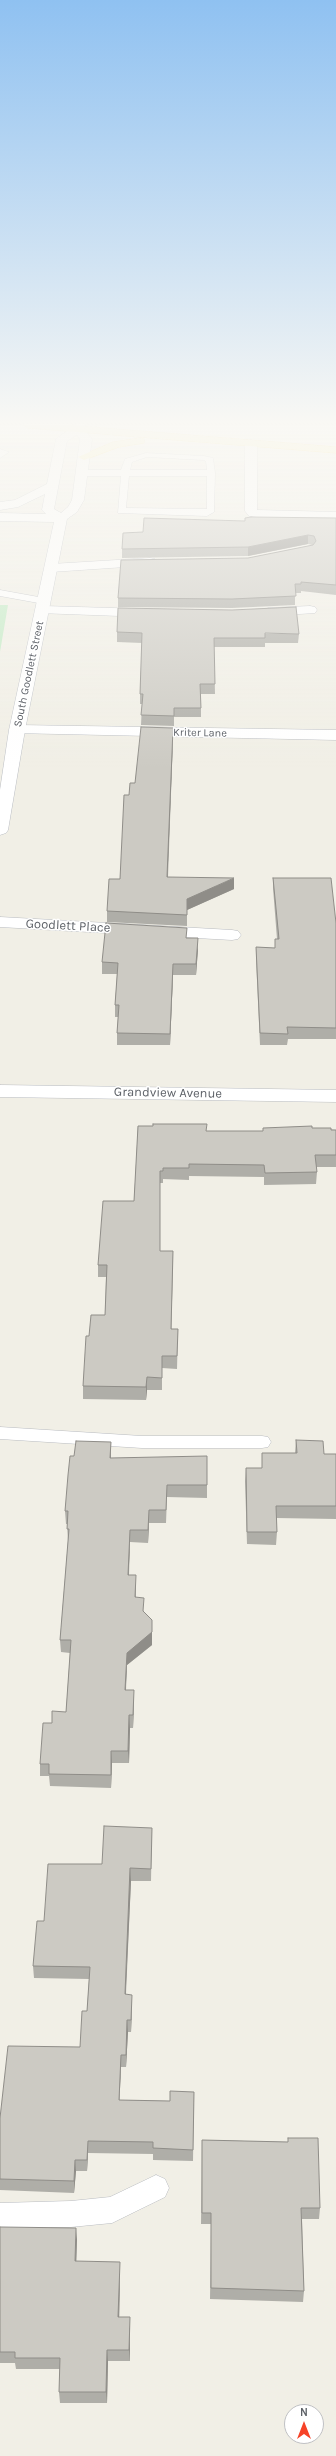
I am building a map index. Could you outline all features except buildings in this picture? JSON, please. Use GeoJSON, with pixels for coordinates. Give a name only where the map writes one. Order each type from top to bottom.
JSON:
{"type":"FeatureCollection","features":[{"type":"Feature","properties":{"kind":"main road","name":"South Goodlett Street"},"geometry":{"type":"LineString","coordinates":[[0,830],[6,775],[44,605],[57,540]]}},
{"type":"Feature","properties":{"kind":"main road"},"geometry":{"type":"LineString","coordinates":[[51,568],[160,562]]}},
{"type":"Feature","properties":{"kind":"main road"},"geometry":{"type":"LineString","coordinates":[[44,605],[158,613]]}},
{"type":"Feature","properties":{"kind":"main road"},"geometry":{"type":"LineString","coordinates":[[255,612],[310,610]]}},
{"type":"Feature","properties":{"kind":"main road","name":"Kriter Lane"},"geometry":{"type":"LineString","coordinates":[[17,730],[336,735]]}},
{"type":"Feature","properties":{"kind":"main road","name":"Goodlett Place"},"geometry":{"type":"LineString","coordinates":[[0,922],[232,935]]}},
{"type":"Feature","properties":{"kind":"main road","name":"Grandview Avenue"},"geometry":{"type":"LineString","coordinates":[[0,1091],[336,1096]]}},
{"type":"Feature","properties":{"kind":"lane"},"geometry":{"type":"LineString","coordinates":[[0,593],[44,605]]}},
{"type":"Feature","properties":{"kind":"lane"},"geometry":{"type":"LineString","coordinates":[[0,1432],[142,1442],[262,1442]]}},
{"type":"Feature","properties":{"kind":"lane"},"geometry":{"type":"LineString","coordinates":[[0,2216],[71,2214],[112,2210],[156,2188]]}},
{"type":"Feature","properties":{"kind":"green space"},"geometry":{"type":"Polygon","coordinates":[[[0,605],[8,605],[0,652],[0,605]]]}}]}
